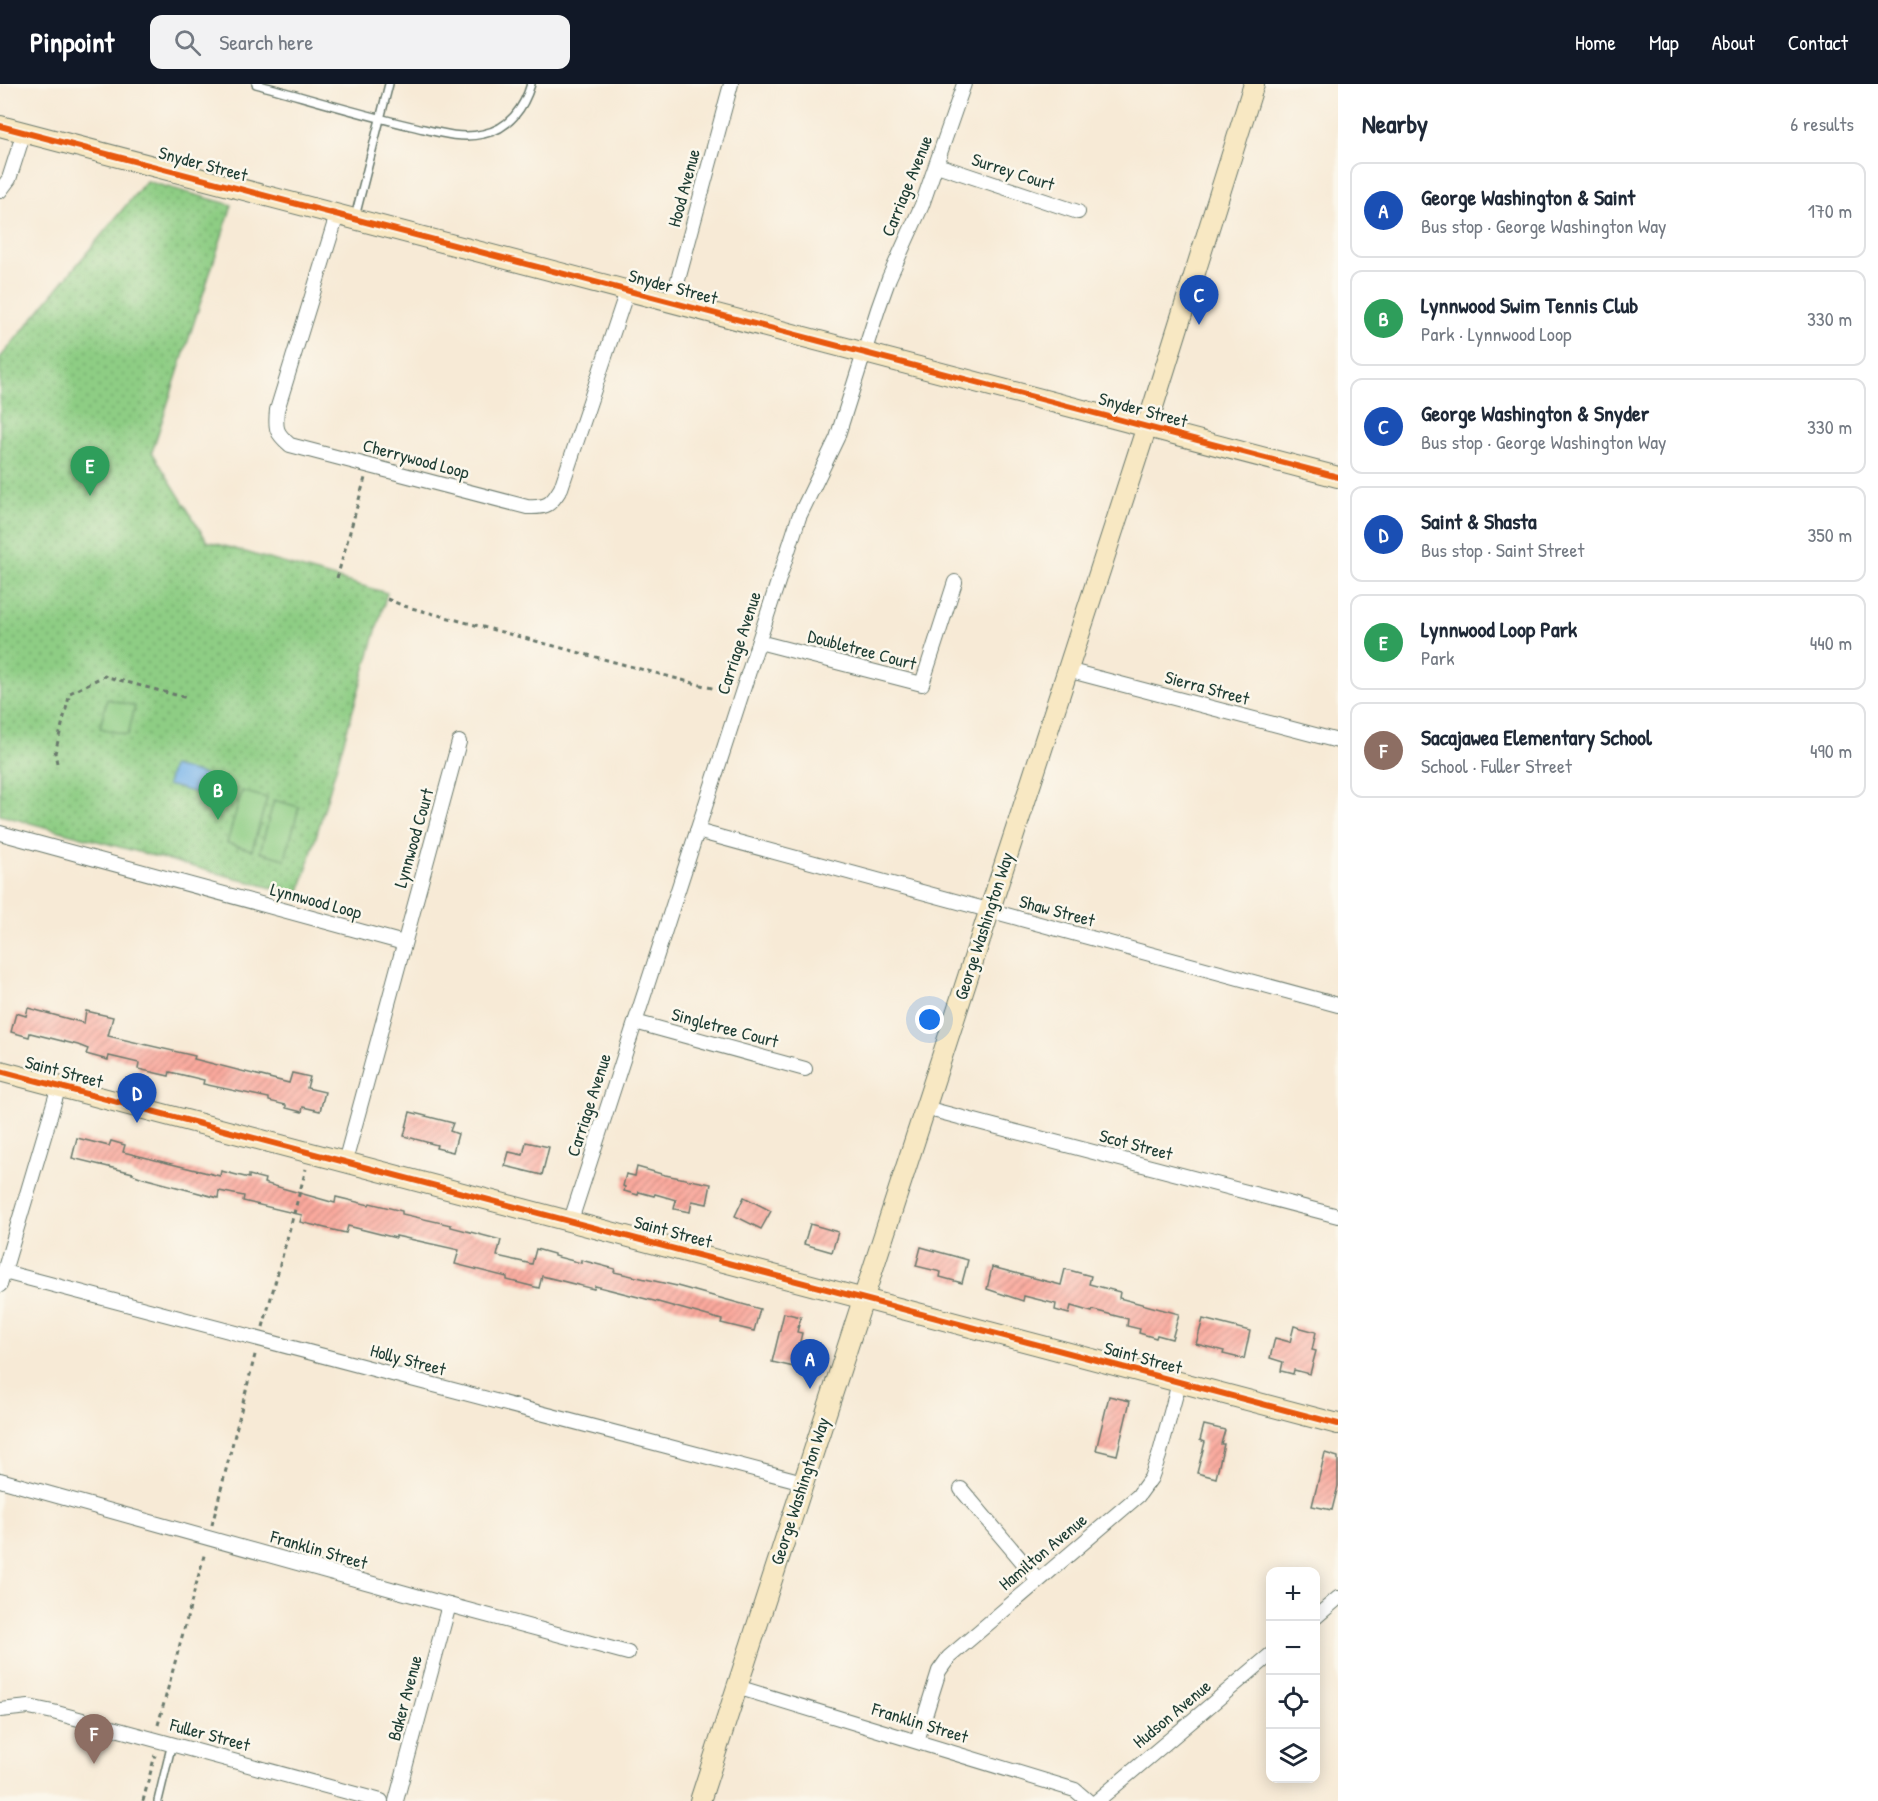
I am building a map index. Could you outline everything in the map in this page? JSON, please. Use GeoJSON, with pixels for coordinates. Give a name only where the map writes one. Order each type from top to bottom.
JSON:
{"type":"FeatureCollection","features":[{"type":"Feature","properties":{"kind":"street","name":"Hood Avenue"},"geometry":{"type":"LineString","coordinates":[[672,302],[731,84]]}},
{"type":"Feature","properties":{"kind":"street","name":"Carriage Avenue"},"geometry":{"type":"LineString","coordinates":[[571,1220],[799,517],[837,438],[889,278],[922,205],[964,84]]}},
{"type":"Feature","properties":{"kind":"street","name":"George Washington Way"},"geometry":{"type":"LineString","coordinates":[[700,1801],[1147,426],[1254,84]]}},
{"type":"Feature","properties":{"kind":"street","name":"Snyder Street"},"geometry":{"type":"LineString","coordinates":[[0,126],[1338,477]]}},
{"type":"Feature","properties":{"kind":"street"},"geometry":{"type":"LineString","coordinates":[[0,191],[9,179],[24,132]]}},
{"type":"Feature","properties":{"kind":"street","name":"Surrey Court"},"geometry":{"type":"LineString","coordinates":[[937,165],[1078,212]]}},
{"type":"Feature","properties":{"kind":"street","name":"Cherrywood Loop"},"geometry":{"type":"LineString","coordinates":[[346,217],[277,410],[276,425],[279,436],[291,445],[515,504],[542,508],[554,500],[561,488],[627,291]]}},
{"type":"Feature","properties":{"kind":"street","name":"Doubletree Court"},"geometry":{"type":"LineString","coordinates":[[759,642],[922,684],[955,582]]}},
{"type":"Feature","properties":{"kind":"street","name":"Sierra Street"},"geometry":{"type":"LineString","coordinates":[[1067,670],[1338,741]]}},
{"type":"Feature","properties":{"kind":"street","name":"Lynnwood Court"},"geometry":{"type":"LineString","coordinates":[[404,943],[459,742]]}},
{"type":"Feature","properties":{"kind":"street","name":"Shaw Street"},"geometry":{"type":"LineString","coordinates":[[697,831],[1338,1005]]}},
{"type":"Feature","properties":{"kind":"street","name":"Lynnwood Loop"},"geometry":{"type":"LineString","coordinates":[[0,833],[404,943]]}},
{"type":"Feature","properties":{"kind":"street"},"geometry":{"type":"LineString","coordinates":[[345,1162],[404,943]]}},
{"type":"Feature","properties":{"kind":"street","name":"Singletree Court"},"geometry":{"type":"LineString","coordinates":[[635,1022],[805,1069]]}},
{"type":"Feature","properties":{"kind":"street","name":"Saint Street"},"geometry":{"type":"LineString","coordinates":[[0,1071],[1338,1424]]}},
{"type":"Feature","properties":{"kind":"street"},"geometry":{"type":"LineString","coordinates":[[2,1279],[60,1086]]}},
{"type":"Feature","properties":{"kind":"street","name":"Scot Street"},"geometry":{"type":"LineString","coordinates":[[926,1108],[1338,1216]]}},
{"type":"Feature","properties":{"kind":"street","name":"Holly Street"},"geometry":{"type":"LineString","coordinates":[[2,1279],[259,1339],[803,1482]]}},
{"type":"Feature","properties":{"kind":"street","name":"Hamilton Avenue"},"geometry":{"type":"LineString","coordinates":[[917,1740],[932,1688],[939,1671],[949,1657],[1138,1496],[1151,1478],[1159,1456],[1179,1383]]}},
{"type":"Feature","properties":{"kind":"street","name":"Franklin Street"},"geometry":{"type":"LineString","coordinates":[[0,1479],[628,1653]]}},
{"type":"Feature","properties":{"kind":"street"},"geometry":{"type":"LineString","coordinates":[[961,1489],[1038,1580]]}},
{"type":"Feature","properties":{"kind":"street"},"geometry":{"type":"LineString","coordinates":[[1320,1614],[1338,1598]]}},
{"type":"Feature","properties":{"kind":"street","name":"Baker Avenue"},"geometry":{"type":"LineString","coordinates":[[396,1801],[449,1605]]}},
{"type":"Feature","properties":{"kind":"street","name":"Hudson Avenue"},"geometry":{"type":"LineString","coordinates":[[1097,1801],[1266,1658]]}},
{"type":"Feature","properties":{"kind":"street","name":"Franklin Street"},"geometry":{"type":"LineString","coordinates":[[737,1687],[1075,1790],[1088,1801]]}},
{"type":"Feature","properties":{"kind":"street","name":"Fuller Street"},"geometry":{"type":"LineString","coordinates":[[0,1710],[29,1707],[53,1712],[381,1801]]}},
{"type":"Feature","properties":{"kind":"lane"},"geometry":{"type":"LineString","coordinates":[[256,84],[380,118],[448,134],[469,136],[500,129],[522,108],[531,84]]}},
{"type":"Feature","properties":{"kind":"lane"},"geometry":{"type":"LineString","coordinates":[[346,217],[380,118],[389,84]]}},
{"type":"Feature","properties":{"kind":"lane"},"geometry":{"type":"LineString","coordinates":[[158,1801],[172,1743]]}},
{"type":"Feature","properties":{"kind":"path"},"geometry":{"type":"LineString","coordinates":[[337,578],[365,478]]}},
{"type":"Feature","properties":{"kind":"path"},"geometry":{"type":"LineString","coordinates":[[387,599],[404,606],[728,692]]}},
{"type":"Feature","properties":{"kind":"path"},"geometry":{"type":"LineString","coordinates":[[57,763],[55,753],[70,693],[104,676],[187,698]]}},
{"type":"Feature","properties":{"kind":"path"},"geometry":{"type":"LineString","coordinates":[[158,1725],[306,1167]]}},
{"type":"Feature","properties":{"kind":"path"},"geometry":{"type":"LineString","coordinates":[[143,1801],[155,1753]]}},
{"type":"Feature","properties":{"kind":"green space"},"geometry":{"type":"Polygon","coordinates":[[[146,181],[232,205],[152,452],[207,541],[387,593],[299,895],[0,815],[0,358],[146,181]]]}},
{"type":"Feature","properties":{"kind":"green space"},"geometry":{"type":"Polygon","coordinates":[[[107,699],[135,706],[128,735],[100,728],[107,699]]]}},
{"type":"Feature","properties":{"kind":"green space"},"geometry":{"type":"Polygon","coordinates":[[[242,791],[267,798],[252,850],[227,843],[242,791]]]}},
{"type":"Feature","properties":{"kind":"green space"},"geometry":{"type":"Polygon","coordinates":[[[274,800],[299,807],[285,859],[260,852],[274,800]]]}},
{"type":"Feature","properties":{"kind":"water"},"geometry":{"type":"Polygon","coordinates":[[[172,766],[213,777],[208,796],[167,785],[172,766]]]}},
{"type":"Feature","properties":{"kind":"building"},"geometry":{"type":"Polygon","coordinates":[[[28,1008],[84,1023],[86,1011],[113,1017],[108,1036],[195,1056],[194,1059],[289,1083],[292,1073],[310,1077],[307,1088],[325,1092],[320,1111],[303,1107],[302,1112],[286,1108],[286,1105],[269,1101],[269,1098],[203,1084],[204,1080],[170,1072],[169,1076],[138,1069],[139,1063],[109,1056],[108,1060],[86,1054],[88,1049],[78,1045],[30,1033],[29,1037],[11,1032],[16,1013],[26,1016],[28,1008]]]}},
{"type":"Feature","properties":{"kind":"building"},"geometry":{"type":"Polygon","coordinates":[[[410,1112],[453,1123],[450,1131],[458,1134],[453,1152],[404,1136],[410,1112]]]}},
{"type":"Feature","properties":{"kind":"building"},"geometry":{"type":"Polygon","coordinates":[[[77,1138],[109,1146],[111,1141],[125,1145],[123,1152],[220,1176],[221,1171],[249,1178],[249,1175],[265,1179],[264,1183],[335,1203],[336,1197],[402,1211],[402,1214],[451,1225],[451,1227],[501,1240],[497,1256],[532,1264],[536,1249],[554,1254],[554,1256],[581,1263],[581,1260],[615,1269],[614,1272],[677,1286],[760,1309],[754,1331],[721,1323],[722,1320],[595,1286],[594,1289],[542,1276],[539,1288],[507,1280],[507,1277],[455,1264],[459,1250],[348,1226],[346,1233],[300,1222],[302,1215],[243,1201],[244,1196],[219,1191],[218,1198],[72,1158],[77,1138]]]}},
{"type":"Feature","properties":{"kind":"building"},"geometry":{"type":"Polygon","coordinates":[[[526,1142],[549,1147],[542,1175],[505,1166],[509,1152],[523,1155],[526,1142]]]}},
{"type":"Feature","properties":{"kind":"building"},"geometry":{"type":"Polygon","coordinates":[[[637,1167],[711,1184],[707,1204],[692,1201],[690,1212],[674,1209],[676,1200],[655,1194],[654,1196],[639,1192],[638,1195],[624,1191],[626,1174],[635,1176],[637,1167]]]}},
{"type":"Feature","properties":{"kind":"building"},"geometry":{"type":"Polygon","coordinates":[[[744,1197],[771,1211],[761,1229],[735,1216],[744,1197]]]}},
{"type":"Feature","properties":{"kind":"building"},"geometry":{"type":"Polygon","coordinates":[[[810,1224],[838,1232],[832,1252],[804,1244],[810,1224]]]}},
{"type":"Feature","properties":{"kind":"building"},"geometry":{"type":"Polygon","coordinates":[[[921,1247],[968,1260],[962,1283],[940,1277],[941,1272],[916,1266],[921,1247]]]}},
{"type":"Feature","properties":{"kind":"building"},"geometry":{"type":"Polygon","coordinates":[[[992,1267],[1061,1285],[1065,1269],[1091,1276],[1089,1284],[1120,1292],[1119,1298],[1179,1314],[1172,1339],[1157,1335],[1156,1338],[1139,1333],[1140,1329],[1127,1326],[1128,1319],[1071,1306],[1069,1314],[1055,1310],[1056,1304],[1024,1296],[1023,1301],[987,1289],[992,1267]]]}},
{"type":"Feature","properties":{"kind":"building"},"geometry":{"type":"Polygon","coordinates":[[[784,1313],[801,1317],[797,1332],[802,1333],[794,1367],[772,1362],[784,1313]]]}},
{"type":"Feature","properties":{"kind":"building"},"geometry":{"type":"Polygon","coordinates":[[[1203,1319],[1250,1331],[1244,1359],[1196,1344],[1203,1319]]]}},
{"type":"Feature","properties":{"kind":"building"},"geometry":{"type":"Polygon","coordinates":[[[1294,1326],[1316,1332],[1312,1350],[1316,1351],[1310,1374],[1294,1370],[1293,1374],[1281,1371],[1283,1362],[1270,1358],[1275,1338],[1290,1342],[1294,1326]]]}},
{"type":"Feature","properties":{"kind":"building"},"geometry":{"type":"Polygon","coordinates":[[[1109,1396],[1130,1401],[1117,1455],[1096,1450],[1109,1396]]]}},
{"type":"Feature","properties":{"kind":"building"},"geometry":{"type":"Polygon","coordinates":[[[1204,1425],[1225,1430],[1216,1478],[1197,1473],[1205,1442],[1200,1440],[1204,1425]]]}},
{"type":"Feature","properties":{"kind":"building"},"geometry":{"type":"Polygon","coordinates":[[[1325,1453],[1338,1457],[1338,1486],[1332,1510],[1312,1506],[1325,1453]]]}},
{"type":"Feature","properties":{"kind":"cycle path"},"geometry":{"type":"LineString","coordinates":[[0,126],[1338,477]]}},
{"type":"Feature","properties":{"kind":"cycle path"},"geometry":{"type":"LineString","coordinates":[[0,1071],[1338,1424]]}},
{"type":"Feature","properties":{"kind":"place","name":"George Washington & Snyder"},"geometry":{"type":"Point","coordinates":[1199,325]}},
{"type":"Feature","properties":{"kind":"place","name":"Lynnwood Loop Park"},"geometry":{"type":"Point","coordinates":[90,496]}},
{"type":"Feature","properties":{"kind":"place","name":"Lynnwood Swim Tennis Club"},"geometry":{"type":"Point","coordinates":[218,820]}},
{"type":"Feature","properties":{"kind":"place","name":"Saint & Shasta"},"geometry":{"type":"Point","coordinates":[137,1123]}},
{"type":"Feature","properties":{"kind":"place","name":"George Washington & Saint"},"geometry":{"type":"Point","coordinates":[810,1389]}},
{"type":"Feature","properties":{"kind":"place","name":"Sacajawea Elementary School"},"geometry":{"type":"Point","coordinates":[94,1764]}}]}
